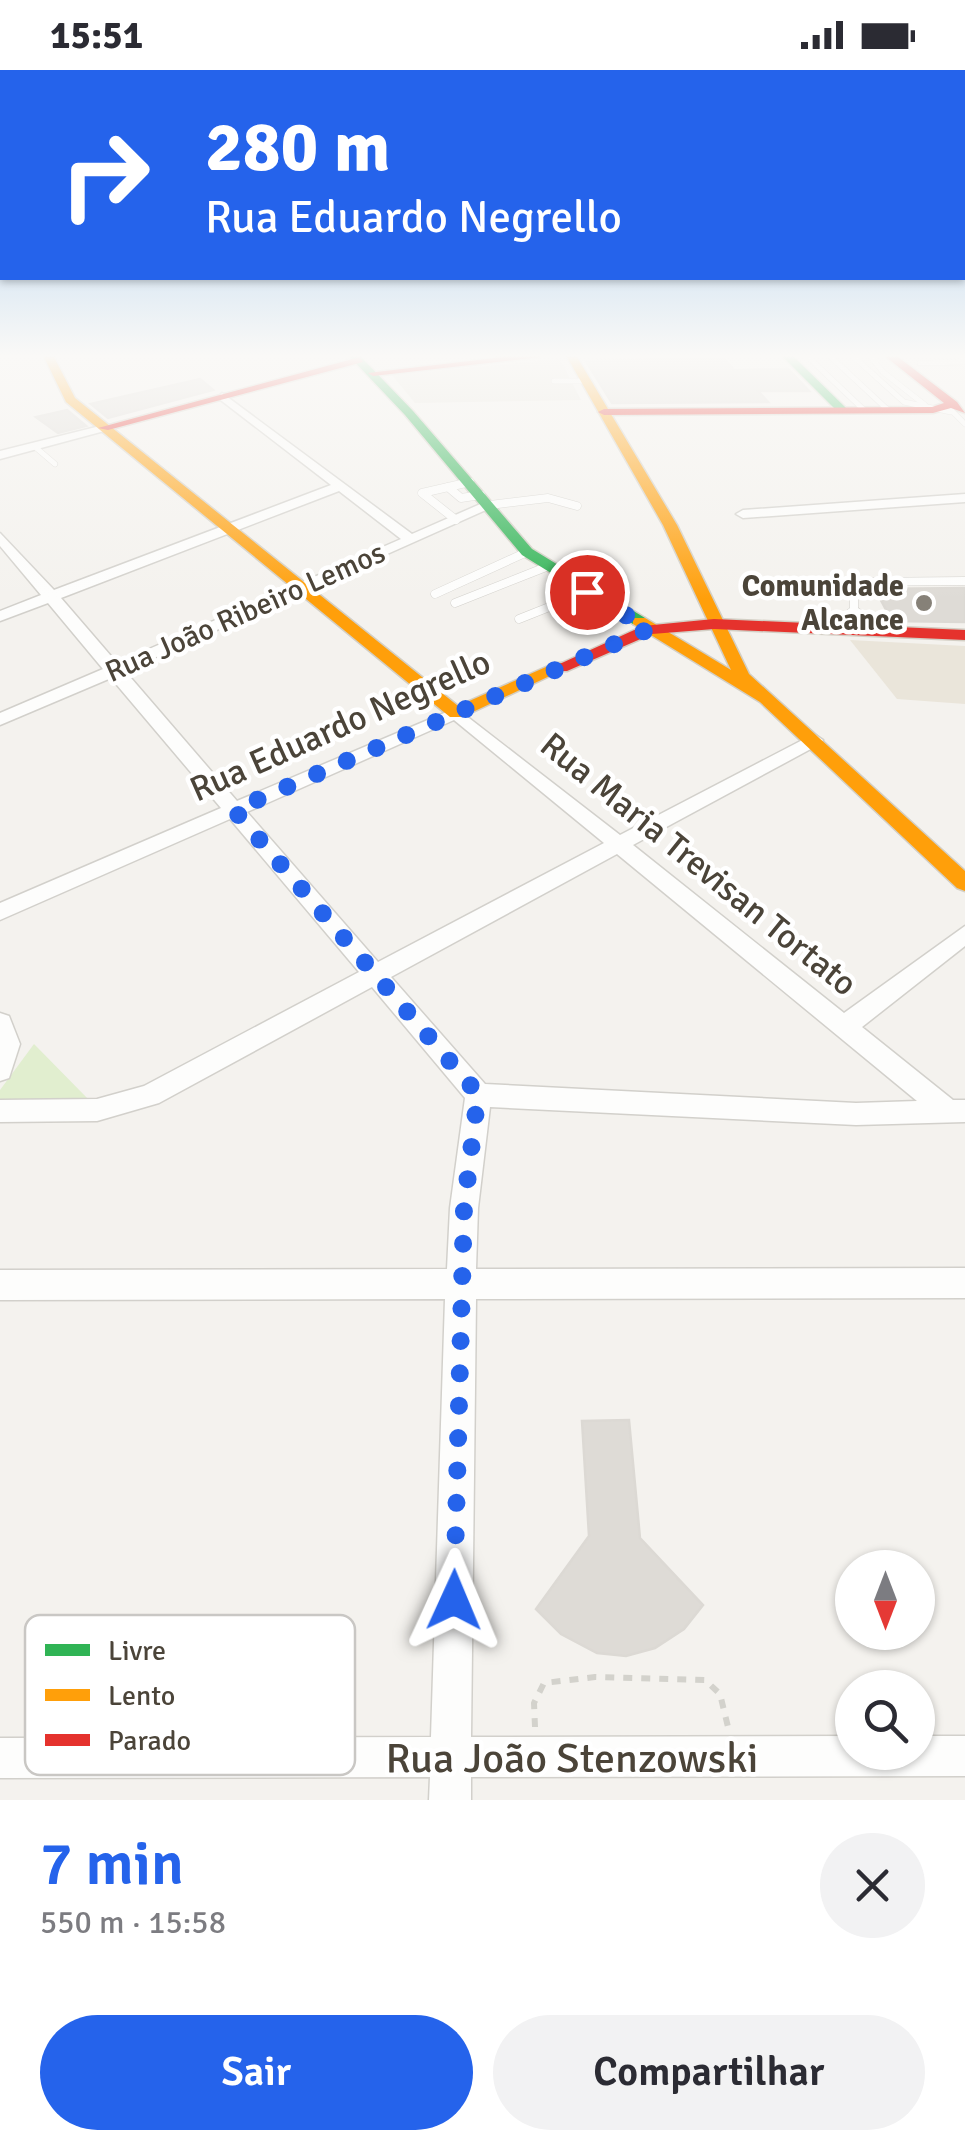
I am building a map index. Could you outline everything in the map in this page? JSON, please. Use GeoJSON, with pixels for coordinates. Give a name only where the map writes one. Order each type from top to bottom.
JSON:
{"type":"FeatureCollection","features":[{"type":"Feature","properties":{"kind":"main road","name":"Rua Maria Trevisan Tortato"},"geometry":{"type":"LineString","coordinates":[[116,438],[456,713]]}},
{"type":"Feature","properties":{"kind":"main road"},"geometry":{"type":"LineString","coordinates":[[426,438],[537,560],[765,698]]}},
{"type":"Feature","properties":{"kind":"main road"},"geometry":{"type":"LineString","coordinates":[[619,438],[670,526],[735,666],[965,883]]}},
{"type":"Feature","properties":{"kind":"main road","name":"Rua Eduardo Negrello"},"geometry":{"type":"LineString","coordinates":[[456,713],[649,629],[714,624],[965,635]]}},
{"type":"Feature","properties":{"kind":"street"},"geometry":{"type":"LineString","coordinates":[[0,455],[66,438]]}},
{"type":"Feature","properties":{"kind":"street"},"geometry":{"type":"LineString","coordinates":[[277,438],[411,540]]}},
{"type":"Feature","properties":{"kind":"street"},"geometry":{"type":"LineString","coordinates":[[0,616],[340,486]]}},
{"type":"Feature","properties":{"kind":"street","name":"Rua João Ribeiro Lemos"},"geometry":{"type":"LineString","coordinates":[[0,720],[456,520],[472,492]]}},
{"type":"Feature","properties":{"kind":"street"},"geometry":{"type":"LineString","coordinates":[[743,514],[965,498]]}},
{"type":"Feature","properties":{"kind":"street"},"geometry":{"type":"LineString","coordinates":[[2,542],[478,1094],[856,1114],[957,1111]]}},
{"type":"Feature","properties":{"kind":"street","name":"Rua Eduardo Negrello"},"geometry":{"type":"LineString","coordinates":[[0,912],[456,713]]}},
{"type":"Feature","properties":{"kind":"street","name":"Rua Maria Trevisan Tortato"},"geometry":{"type":"LineString","coordinates":[[456,713],[844,1027],[957,1111]]}},
{"type":"Feature","properties":{"kind":"street"},"geometry":{"type":"LineString","coordinates":[[0,1112],[76,1112],[122,1105],[176,1083],[814,740]]}},
{"type":"Feature","properties":{"kind":"street"},"geometry":{"type":"LineString","coordinates":[[844,1027],[965,934]]}},
{"type":"Feature","properties":{"kind":"street"},"geometry":{"type":"LineString","coordinates":[[0,1023],[8,1044],[0,1070]]}},
{"type":"Feature","properties":{"kind":"street"},"geometry":{"type":"LineString","coordinates":[[450,1800],[464,1208],[478,1094]]}},
{"type":"Feature","properties":{"kind":"street"},"geometry":{"type":"LineString","coordinates":[[0,1285],[965,1283]]}},
{"type":"Feature","properties":{"kind":"street","name":"Rua João Stenzowski"},"geometry":{"type":"LineString","coordinates":[[355,1757],[965,1756]]}},
{"type":"Feature","properties":{"kind":"street","name":"Rua João Stenzowski"},"geometry":{"type":"LineString","coordinates":[[0,1758],[25,1758]]}},
{"type":"Feature","properties":{"kind":"lane"},"geometry":{"type":"LineString","coordinates":[[34,446],[55,464]]}},
{"type":"Feature","properties":{"kind":"lane"},"geometry":{"type":"LineString","coordinates":[[456,520],[422,493],[556,498],[570,500],[577,506]]}},
{"type":"Feature","properties":{"kind":"lane"},"geometry":{"type":"LineString","coordinates":[[435,594],[537,560]]}},
{"type":"Feature","properties":{"kind":"lane"},"geometry":{"type":"LineString","coordinates":[[455,603],[537,560]]}},
{"type":"Feature","properties":{"kind":"lane"},"geometry":{"type":"LineString","coordinates":[[854,610],[854,582],[965,581]]}},
{"type":"Feature","properties":{"kind":"lane"},"geometry":{"type":"LineString","coordinates":[[519,619],[587,592]]}},
{"type":"Feature","properties":{"kind":"lane"},"geometry":{"type":"LineString","coordinates":[[829,629],[854,610]]}},
{"type":"Feature","properties":{"kind":"lane"},"geometry":{"type":"LineString","coordinates":[[854,610],[886,632]]}},
{"type":"Feature","properties":{"kind":"path"},"geometry":{"type":"LineString","coordinates":[[536,1757],[534,1703],[544,1683],[595,1677],[691,1678],[717,1686],[723,1696],[732,1756]]}},
{"type":"Feature","properties":{"kind":"shaded area"},"geometry":{"type":"Polygon","coordinates":[[[850,640],[965,646],[965,704],[897,699],[850,640]]]}},
{"type":"Feature","properties":{"kind":"green space"},"geometry":{"type":"Polygon","coordinates":[[[34,1044],[90,1101],[0,1101],[0,1090],[34,1044]]]}},
{"type":"Feature","properties":{"kind":"building","name":"Comunidade Alcance"},"geometry":{"type":"Polygon","coordinates":[[[965,588],[965,622],[892,621],[875,589],[965,588]]]}},
{"type":"Feature","properties":{"kind":"building"},"geometry":{"type":"Polygon","coordinates":[[[629,1420],[640,1538],[703,1605],[684,1629],[655,1648],[626,1656],[597,1653],[561,1634],[536,1609],[589,1536],[582,1421],[629,1420]]]}},
{"type":"Feature","properties":{"kind":"traffic: fast"},"geometry":{"type":"LineString","coordinates":[[430,438],[527,552],[639,621]]}},
{"type":"Feature","properties":{"kind":"traffic: slow"},"geometry":{"type":"LineString","coordinates":[[117,438],[456,713],[561,667]]}},
{"type":"Feature","properties":{"kind":"traffic: slow"},"geometry":{"type":"LineString","coordinates":[[619,438],[670,525],[742,676],[965,883]]}},
{"type":"Feature","properties":{"kind":"traffic: slow"},"geometry":{"type":"LineString","coordinates":[[639,621],[765,698]]}},
{"type":"Feature","properties":{"kind":"traffic: jam"},"geometry":{"type":"LineString","coordinates":[[561,667],[649,629],[714,624],[965,635]]}},
{"type":"Feature","properties":{"kind":"place","name":"Comunidade Alcance"},"geometry":{"type":"Point","coordinates":[924,603]}},
{"type":"Feature","properties":{"kind":"route"},"geometry":{"type":"LineString","coordinates":[[454,1600],[464,1208],[478,1094],[234,810],[649,629],[587,592]]}}]}
